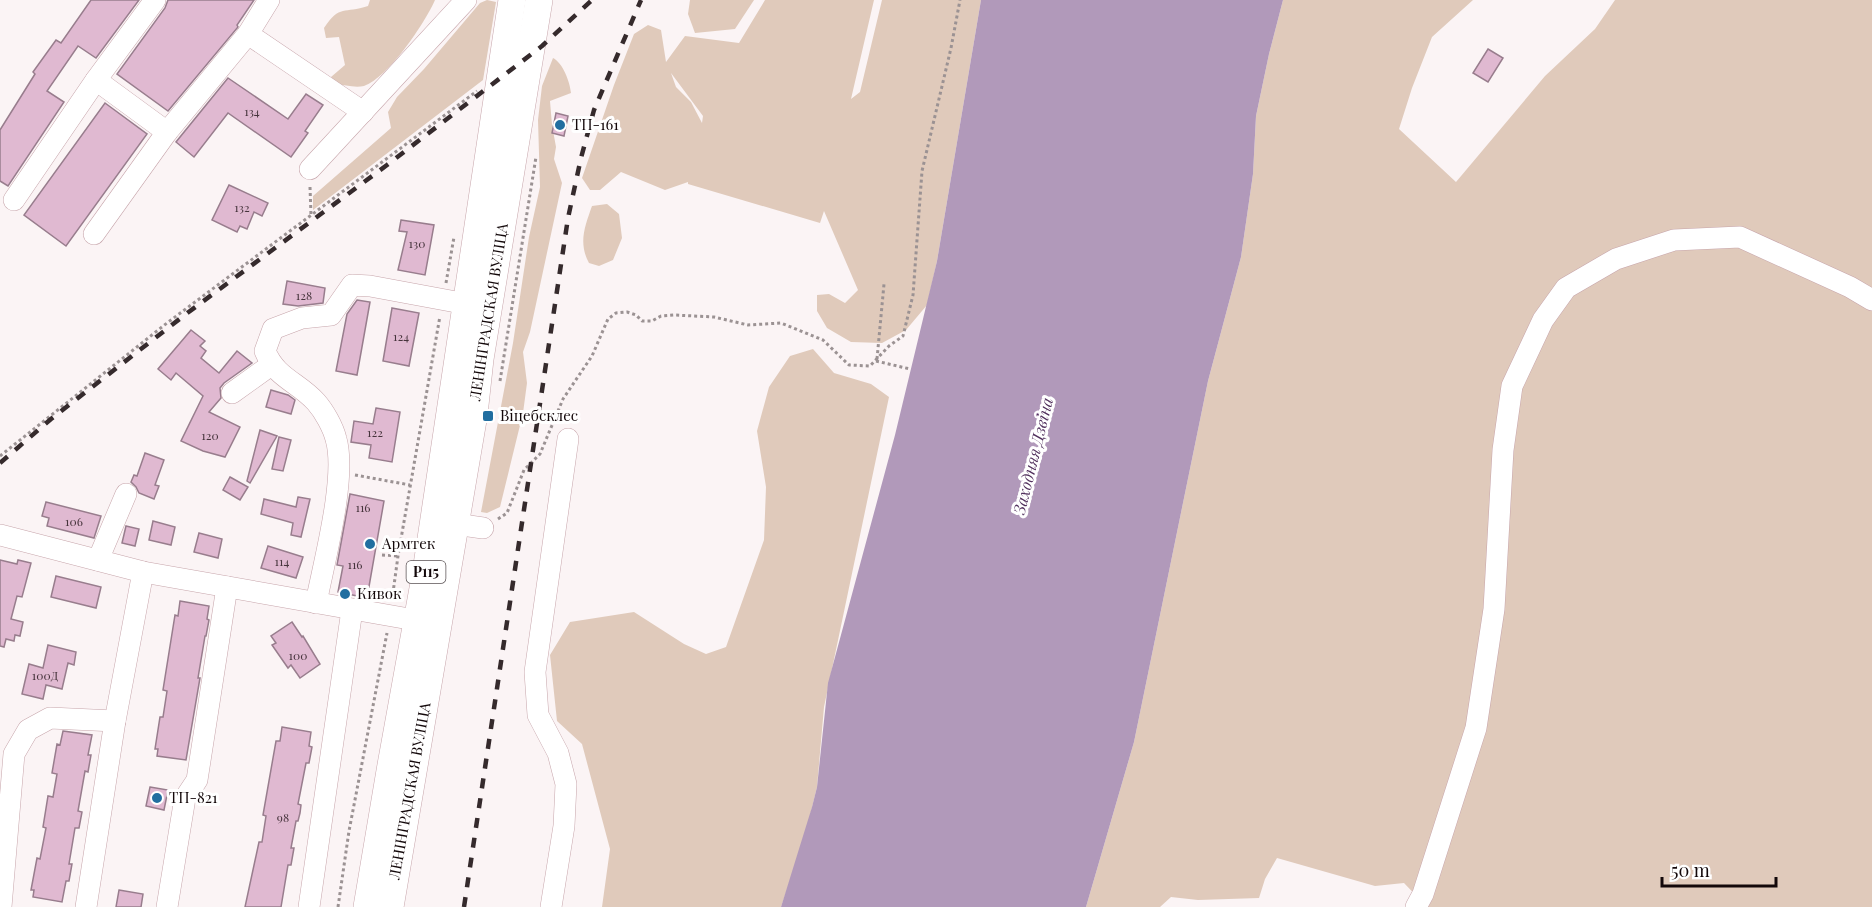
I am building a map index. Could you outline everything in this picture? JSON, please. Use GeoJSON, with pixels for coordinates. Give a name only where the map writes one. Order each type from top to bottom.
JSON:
{"type":"FeatureCollection","features":[{"type":"Feature","properties":{"kind":"main road","name":"ЛЕНІНГРАДСКАЯ ВУЛІЦА"},"geometry":{"type":"LineString","coordinates":[[428,623],[455,302],[512,0]]}},
{"type":"Feature","properties":{"kind":"main road","name":"ЛЕНІНГРАДСКАЯ ВУЛІЦА"},"geometry":{"type":"LineString","coordinates":[[368,907],[389,841],[428,623],[455,524],[539,0]]}},
{"type":"Feature","properties":{"kind":"main road","name":"ЛЕНІНГРАДСКАЯ ВУЛІЦА"},"geometry":{"type":"LineString","coordinates":[[389,841],[390,907]]}},
{"type":"Feature","properties":{"kind":"street"},"geometry":{"type":"LineString","coordinates":[[14,200],[154,0]]}},
{"type":"Feature","properties":{"kind":"street"},"geometry":{"type":"LineString","coordinates":[[94,234],[167,132],[248,34],[269,0]]}},
{"type":"Feature","properties":{"kind":"street"},"geometry":{"type":"LineString","coordinates":[[310,169],[466,0]]}},
{"type":"Feature","properties":{"kind":"street"},"geometry":{"type":"LineString","coordinates":[[248,34],[363,112]]}},
{"type":"Feature","properties":{"kind":"street"},"geometry":{"type":"LineString","coordinates":[[96,80],[167,132]]}},
{"type":"Feature","properties":{"kind":"street"},"geometry":{"type":"LineString","coordinates":[[1416,907],[1423,894],[1476,728],[1494,609],[1503,450],[1512,386],[1543,320],[1566,288],[1616,259],[1674,240],[1740,237],[1850,287],[1872,300]]}},
{"type":"Feature","properties":{"kind":"street"},"geometry":{"type":"LineString","coordinates":[[316,603],[334,513],[339,471],[337,439],[317,403],[271,365],[265,351],[273,329],[302,318],[331,315],[352,285],[370,286],[455,302]]}},
{"type":"Feature","properties":{"kind":"street"},"geometry":{"type":"LineString","coordinates":[[232,393],[271,365]]}},
{"type":"Feature","properties":{"kind":"street"},"geometry":{"type":"LineString","coordinates":[[551,907],[564,826],[566,784],[558,753],[538,715],[535,672],[568,439]]}},
{"type":"Feature","properties":{"kind":"street"},"geometry":{"type":"LineString","coordinates":[[98,560],[126,494]]}},
{"type":"Feature","properties":{"kind":"street"},"geometry":{"type":"LineString","coordinates":[[455,524],[483,528]]}},
{"type":"Feature","properties":{"kind":"street"},"geometry":{"type":"LineString","coordinates":[[0,535],[143,572],[428,623]]}},
{"type":"Feature","properties":{"kind":"street"},"geometry":{"type":"LineString","coordinates":[[86,907],[115,722],[143,572]]}},
{"type":"Feature","properties":{"kind":"street"},"geometry":{"type":"LineString","coordinates":[[166,907],[185,798],[196,780],[227,587]]}},
{"type":"Feature","properties":{"kind":"street"},"geometry":{"type":"LineString","coordinates":[[309,907],[352,610]]}},
{"type":"Feature","properties":{"kind":"street"},"geometry":{"type":"LineString","coordinates":[[1,896],[7,752],[28,730],[50,718],[115,722]]}},
{"type":"Feature","properties":{"kind":"path"},"geometry":{"type":"LineString","coordinates":[[483,528],[507,513],[524,470],[540,454],[563,399],[592,356],[608,319],[616,313],[627,312],[636,315],[642,321],[652,321],[661,316],[674,315],[714,317],[748,325],[781,323],[823,340],[849,365],[870,366],[889,346],[903,336],[913,295],[922,171],[960,0]]}},
{"type":"Feature","properties":{"kind":"path"},"geometry":{"type":"LineString","coordinates":[[0,456],[158,330],[481,87]]}},
{"type":"Feature","properties":{"kind":"path"},"geometry":{"type":"LineString","coordinates":[[310,169],[311,215]]}},
{"type":"Feature","properties":{"kind":"path"},"geometry":{"type":"LineString","coordinates":[[338,907],[349,831],[390,617],[410,486],[455,302],[456,228]]}},
{"type":"Feature","properties":{"kind":"path"},"geometry":{"type":"LineString","coordinates":[[876,361],[884,284]]}},
{"type":"Feature","properties":{"kind":"path"},"geometry":{"type":"LineString","coordinates":[[876,361],[910,369]]}},
{"type":"Feature","properties":{"kind":"path"},"geometry":{"type":"LineString","coordinates":[[339,471],[410,486]]}},
{"type":"Feature","properties":{"kind":"path"},"geometry":{"type":"LineString","coordinates":[[382,555],[398,556]]}},
{"type":"Feature","properties":{"kind":"shaded area"},"geometry":{"type":"Polygon","coordinates":[[[370,0],[435,0],[405,49],[374,81],[364,86],[353,87],[336,84],[331,77],[345,65],[339,37],[326,38],[324,28],[334,16],[343,11],[368,6],[370,0]]]}},
{"type":"Feature","properties":{"kind":"shaded area"},"geometry":{"type":"Polygon","coordinates":[[[487,0],[496,2],[483,80],[313,210],[313,196],[391,128],[388,112],[397,97],[480,3],[487,0]]]}},
{"type":"Feature","properties":{"kind":"shaded area"},"geometry":{"type":"Polygon","coordinates":[[[690,0],[754,0],[735,29],[695,33],[688,14],[690,0]]]}},
{"type":"Feature","properties":{"kind":"shaded area"},"geometry":{"type":"Polygon","coordinates":[[[765,0],[874,0],[851,99],[860,92],[882,0],[981,0],[937,261],[927,305],[906,330],[882,343],[851,342],[827,328],[817,311],[817,295],[829,294],[845,303],[858,290],[824,211],[820,223],[688,184],[688,182],[665,190],[621,172],[600,190],[590,190],[582,178],[634,34],[648,25],[661,30],[666,62],[685,36],[739,43],[765,0]],[[671,73],[676,87],[691,102],[702,123],[703,116],[671,73]]]}},
{"type":"Feature","properties":{"kind":"shaded area"},"geometry":{"type":"Polygon","coordinates":[[[1283,0],[1473,0],[1432,37],[1399,129],[1456,182],[1545,76],[1595,29],[1615,0],[1872,0],[1872,907],[1427,907],[1404,883],[1375,886],[1277,858],[1265,879],[1259,898],[1198,900],[1171,897],[1160,907],[1086,907],[1134,742],[1208,381],[1241,257],[1253,174],[1256,116],[1283,0]]]}},
{"type":"Feature","properties":{"kind":"shaded area"},"geometry":{"type":"Polygon","coordinates":[[[553,58],[557,60],[565,73],[571,93],[550,101],[556,147],[554,159],[562,183],[530,332],[523,352],[527,383],[523,413],[500,507],[487,513],[481,512],[513,343],[529,237],[540,187],[538,120],[542,86],[553,58]]]}},
{"type":"Feature","properties":{"kind":"shaded area"},"geometry":{"type":"Polygon","coordinates":[[[607,204],[619,214],[622,238],[613,260],[599,266],[589,263],[583,241],[592,206],[607,204]]]}},
{"type":"Feature","properties":{"kind":"shaded area"},"geometry":{"type":"Polygon","coordinates":[[[813,349],[834,373],[871,384],[889,397],[824,707],[817,787],[805,836],[781,907],[602,907],[610,849],[582,744],[557,721],[550,655],[570,622],[634,612],[684,644],[706,654],[726,647],[764,540],[766,487],[757,431],[769,387],[790,356],[813,349]]]}},
{"type":"Feature","properties":{"kind":"water","name":"Заходняя Дзвіна"},"geometry":{"type":"Polygon","coordinates":[[[981,0],[1283,0],[1256,116],[1253,174],[1241,257],[1208,381],[1134,742],[1086,907],[781,907],[817,787],[828,683],[895,435],[937,261],[981,0]]]}},
{"type":"Feature","properties":{"kind":"building"},"geometry":{"type":"Polygon","coordinates":[[[91,0],[139,0],[96,58],[78,46],[47,91],[64,102],[8,186],[0,181],[0,130],[35,74],[33,72],[56,40],[61,43],[91,0]]]}},
{"type":"Feature","properties":{"kind":"building"},"geometry":{"type":"Polygon","coordinates":[[[168,0],[254,0],[237,25],[238,27],[168,111],[117,74],[165,8],[168,0]]]}},
{"type":"Feature","properties":{"kind":"building"},"geometry":{"type":"Polygon","coordinates":[[[1488,49],[1503,58],[1488,82],[1473,73],[1488,49]]]}},
{"type":"Feature","properties":{"kind":"building"},"geometry":{"type":"Polygon","coordinates":[[[228,78],[288,119],[306,94],[323,105],[305,131],[308,133],[291,157],[228,113],[194,157],[176,142],[228,78]]]}},
{"type":"Feature","properties":{"kind":"building"},"geometry":{"type":"Polygon","coordinates":[[[105,103],[147,134],[66,246],[24,215],[105,103]]]}},
{"type":"Feature","properties":{"kind":"building","name":"ТП-161"},"geometry":{"type":"Polygon","coordinates":[[[556,113],[568,116],[564,136],[552,133],[556,113]]]}},
{"type":"Feature","properties":{"kind":"building"},"geometry":{"type":"Polygon","coordinates":[[[229,185],[268,203],[262,216],[254,212],[247,229],[240,226],[237,232],[212,220],[229,185]]]}},
{"type":"Feature","properties":{"kind":"building"},"geometry":{"type":"Polygon","coordinates":[[[401,220],[434,225],[425,275],[398,270],[407,232],[399,231],[401,220]]]}},
{"type":"Feature","properties":{"kind":"building"},"geometry":{"type":"Polygon","coordinates":[[[287,281],[325,288],[323,303],[298,306],[283,304],[287,281]]]}},
{"type":"Feature","properties":{"kind":"building"},"geometry":{"type":"Polygon","coordinates":[[[357,300],[370,302],[357,375],[336,371],[347,314],[357,300]]]}},
{"type":"Feature","properties":{"kind":"building"},"geometry":{"type":"Polygon","coordinates":[[[392,308],[419,313],[409,366],[383,361],[392,308]]]}},
{"type":"Feature","properties":{"kind":"building"},"geometry":{"type":"Polygon","coordinates":[[[191,330],[205,341],[200,346],[206,351],[201,358],[219,373],[237,351],[252,363],[224,383],[220,388],[221,398],[209,412],[240,427],[225,457],[203,451],[181,441],[203,396],[176,373],[171,380],[158,369],[191,330]]]}},
{"type":"Feature","properties":{"kind":"building"},"geometry":{"type":"Polygon","coordinates":[[[271,390],[288,395],[295,400],[291,414],[266,407],[271,390]]]}},
{"type":"Feature","properties":{"kind":"building"},"geometry":{"type":"Polygon","coordinates":[[[376,408],[400,412],[392,462],[369,458],[371,445],[351,442],[354,421],[373,424],[376,408]]]}},
{"type":"Feature","properties":{"kind":"building"},"geometry":{"type":"Polygon","coordinates":[[[260,430],[277,436],[250,483],[247,481],[260,430]]]}},
{"type":"Feature","properties":{"kind":"building"},"geometry":{"type":"Polygon","coordinates":[[[279,437],[291,440],[283,471],[272,469],[279,437]]]}},
{"type":"Feature","properties":{"kind":"building"},"geometry":{"type":"Polygon","coordinates":[[[145,453],[164,460],[155,485],[159,486],[154,499],[139,493],[131,482],[134,475],[137,476],[145,453]]]}},
{"type":"Feature","properties":{"kind":"building"},"geometry":{"type":"Polygon","coordinates":[[[230,477],[248,487],[240,500],[223,490],[230,477]]]}},
{"type":"Feature","properties":{"kind":"building"},"geometry":{"type":"Polygon","coordinates":[[[350,494],[384,501],[367,598],[338,592],[343,566],[337,565],[350,494]]]}},
{"type":"Feature","properties":{"kind":"building"},"geometry":{"type":"Polygon","coordinates":[[[298,497],[310,499],[301,537],[291,535],[293,523],[261,514],[264,499],[296,507],[298,497]]]}},
{"type":"Feature","properties":{"kind":"building"},"geometry":{"type":"Polygon","coordinates":[[[46,502],[101,516],[94,538],[47,526],[49,518],[42,516],[46,502]]]}},
{"type":"Feature","properties":{"kind":"building"},"geometry":{"type":"Polygon","coordinates":[[[153,521],[175,527],[171,545],[149,540],[153,521]]]}},
{"type":"Feature","properties":{"kind":"building"},"geometry":{"type":"Polygon","coordinates":[[[126,526],[139,529],[135,546],[122,543],[126,526]]]}},
{"type":"Feature","properties":{"kind":"building"},"geometry":{"type":"Polygon","coordinates":[[[199,533],[222,539],[218,558],[194,552],[199,533]]]}},
{"type":"Feature","properties":{"kind":"building"},"geometry":{"type":"Polygon","coordinates":[[[268,546],[303,557],[296,578],[261,568],[268,546]]]}},
{"type":"Feature","properties":{"kind":"building"},"geometry":{"type":"Polygon","coordinates":[[[0,560],[17,564],[18,560],[31,563],[22,597],[17,596],[11,619],[23,622],[20,636],[15,635],[14,641],[6,639],[4,647],[0,646],[0,560]]]}},
{"type":"Feature","properties":{"kind":"building"},"geometry":{"type":"Polygon","coordinates":[[[56,576],[101,587],[96,608],[51,597],[56,576]]]}},
{"type":"Feature","properties":{"kind":"building"},"geometry":{"type":"Polygon","coordinates":[[[180,601],[209,606],[207,619],[209,620],[186,760],[157,756],[158,749],[155,749],[167,691],[163,690],[175,615],[178,616],[180,601]]]}},
{"type":"Feature","properties":{"kind":"building"},"geometry":{"type":"Polygon","coordinates":[[[292,622],[320,664],[300,678],[291,665],[288,668],[272,645],[276,643],[271,636],[292,622]]]}},
{"type":"Feature","properties":{"kind":"building"},"geometry":{"type":"Polygon","coordinates":[[[48,645],[76,652],[74,665],[68,663],[62,689],[46,685],[43,699],[22,694],[29,664],[43,668],[48,645]]]}},
{"type":"Feature","properties":{"kind":"building"},"geometry":{"type":"Polygon","coordinates":[[[282,727],[311,732],[309,746],[312,747],[309,763],[306,763],[298,804],[301,805],[291,848],[294,848],[291,865],[288,865],[281,907],[245,907],[259,842],[262,842],[266,816],[263,815],[276,741],[280,741],[282,727]]]}},
{"type":"Feature","properties":{"kind":"building"},"geometry":{"type":"Polygon","coordinates":[[[63,731],[92,735],[88,755],[91,755],[88,772],[85,771],[78,811],[82,812],[79,828],[75,828],[69,864],[72,864],[62,902],[33,897],[34,890],[31,890],[46,828],[43,827],[48,796],[53,797],[57,774],[52,773],[57,744],[60,745],[63,731]]]}},
{"type":"Feature","properties":{"kind":"building","name":"ТП-821"},"geometry":{"type":"Polygon","coordinates":[[[150,787],[168,790],[164,810],[146,806],[150,787]]]}},
{"type":"Feature","properties":{"kind":"building"},"geometry":{"type":"Polygon","coordinates":[[[119,890],[143,894],[141,907],[116,907],[119,890]]]}},
{"type":"Feature","properties":{"kind":"railway"},"geometry":{"type":"LineString","coordinates":[[0,463],[51,419],[186,314],[387,165],[542,46],[592,0]]}},
{"type":"Feature","properties":{"kind":"railway"},"geometry":{"type":"LineString","coordinates":[[464,907],[568,218],[594,110],[641,0]]}},
{"type":"Feature","properties":{"kind":"place","name":"ТП-161"},"geometry":{"type":"Point","coordinates":[560,125]}},
{"type":"Feature","properties":{"kind":"place","name":"Віцебсклес"},"geometry":{"type":"Point","coordinates":[488,416]}},
{"type":"Feature","properties":{"kind":"place","name":"Армтек"},"geometry":{"type":"Point","coordinates":[370,544]}},
{"type":"Feature","properties":{"kind":"place","name":"Кивок"},"geometry":{"type":"Point","coordinates":[345,594]}},
{"type":"Feature","properties":{"kind":"place","name":"ТП-821"},"geometry":{"type":"Point","coordinates":[157,798]}}]}
